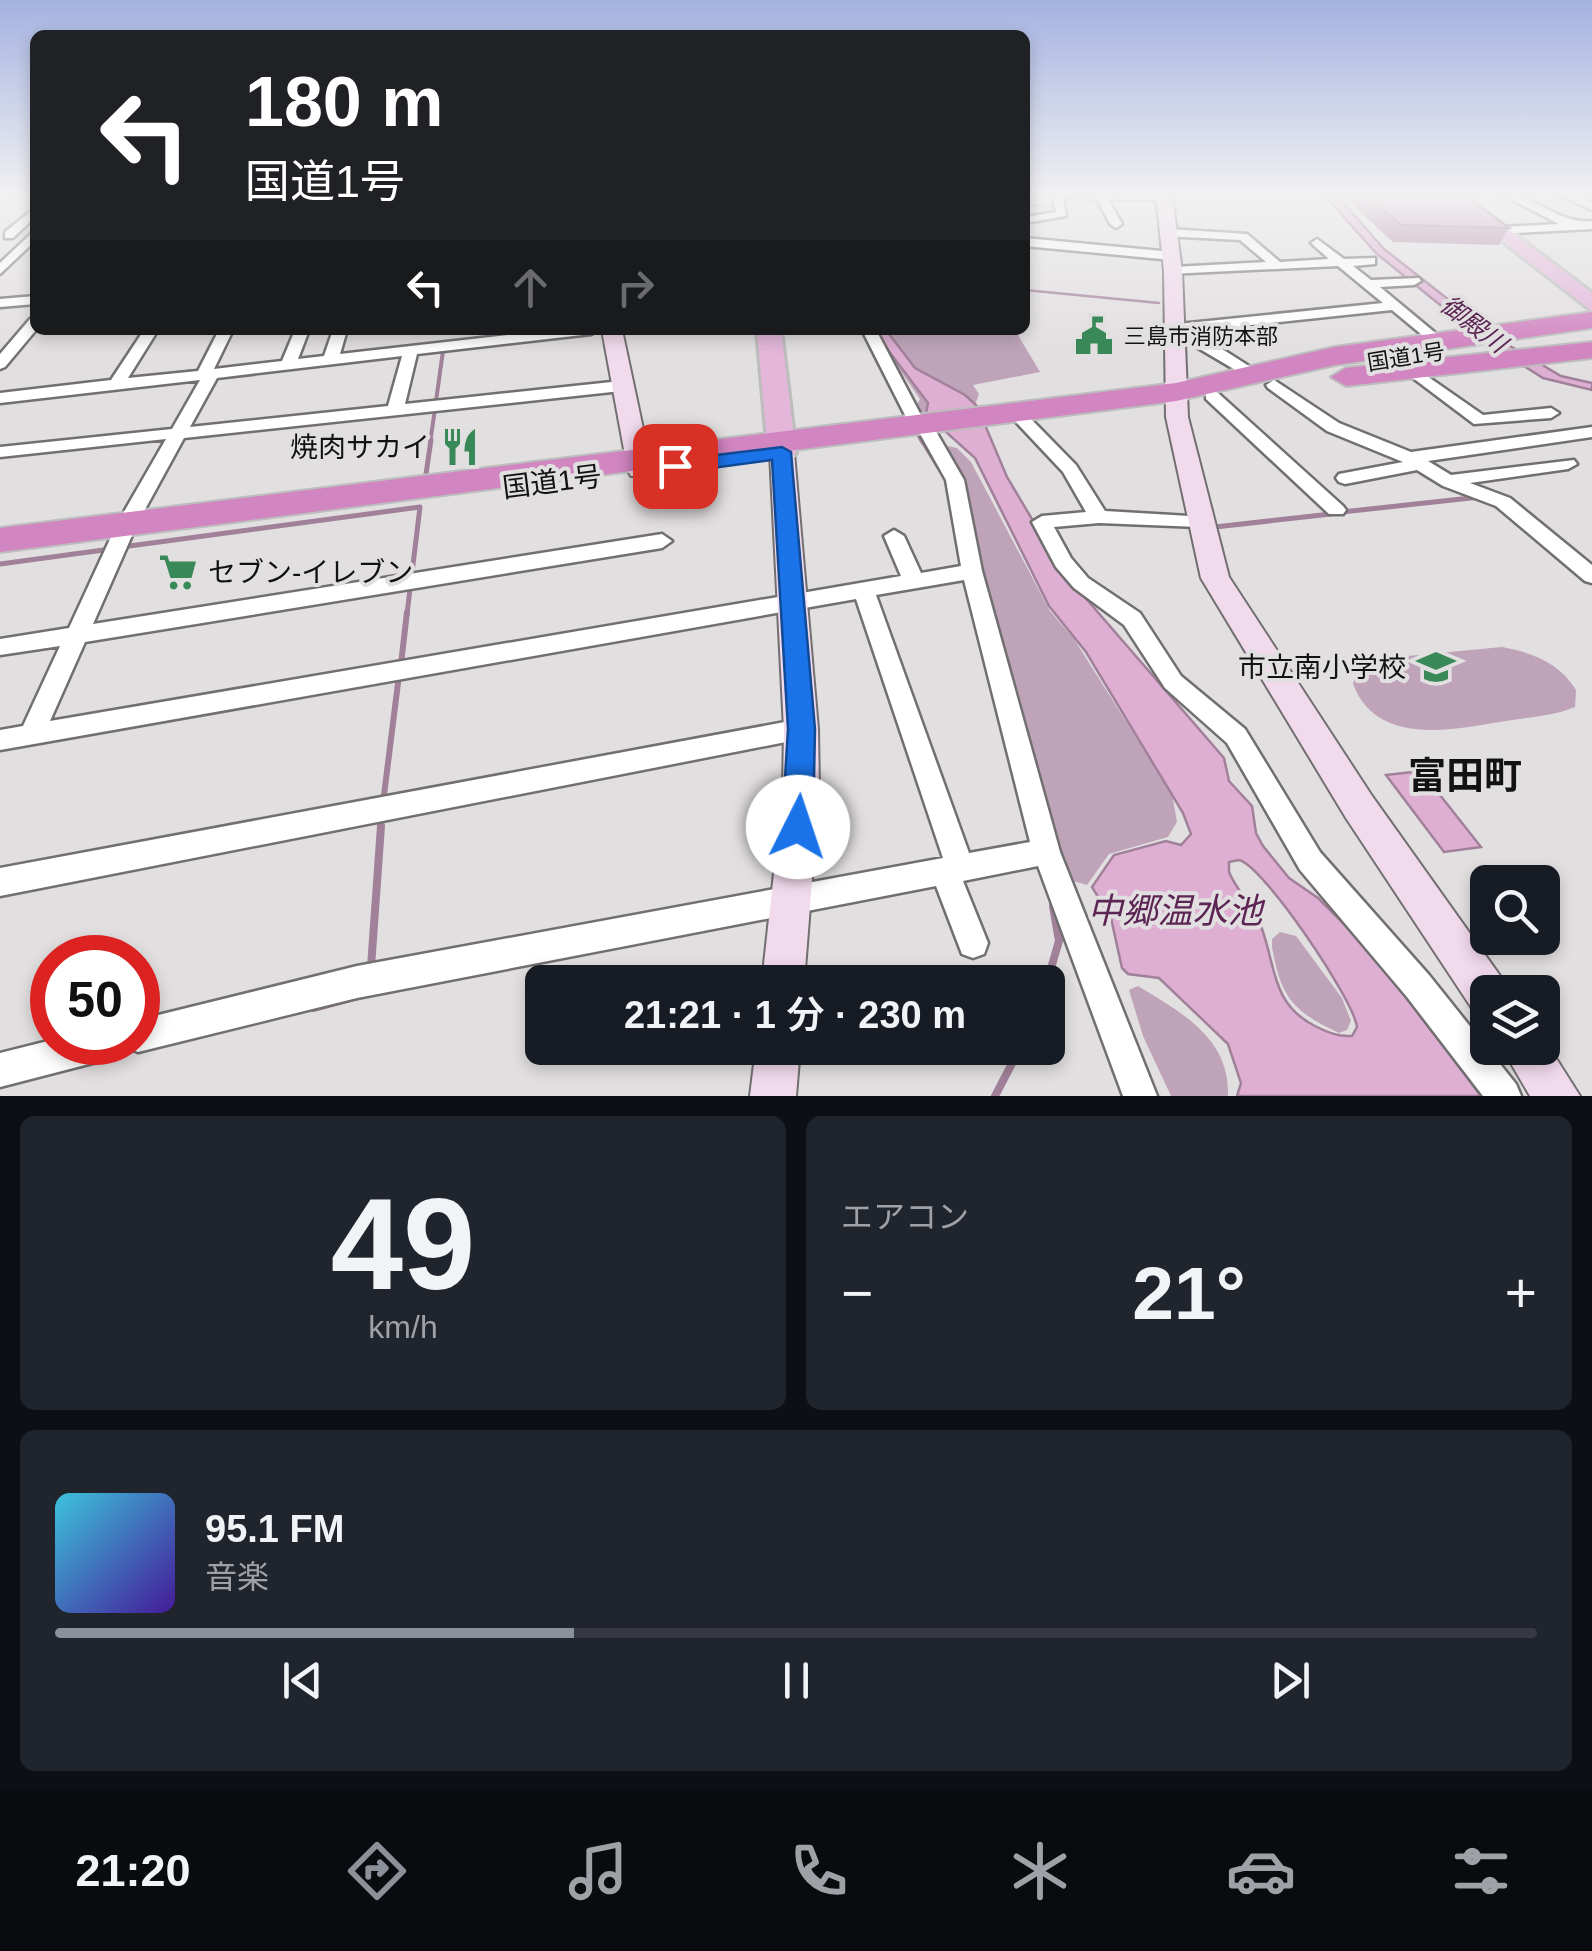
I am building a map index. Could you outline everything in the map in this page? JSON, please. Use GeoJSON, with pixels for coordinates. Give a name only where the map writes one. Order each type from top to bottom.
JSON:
{"type":"FeatureCollection","features":[{"type":"Feature","properties":{"kind":"highway"},"geometry":{"type":"LineString","coordinates":[[1275,380],[1335,356],[1592,320]]}},
{"type":"Feature","properties":{"kind":"highway","name":"国道1号"},"geometry":{"type":"LineString","coordinates":[[0,540],[126,529],[986,420],[1023,421],[1483,345],[1590,346]]}},
{"type":"Feature","properties":{"kind":"highway"},"geometry":{"type":"LineString","coordinates":[[1275,380],[1414,372],[1590,346]]}},
{"type":"Feature","properties":{"kind":"highway","name":"国道1号"},"geometry":{"type":"LineString","coordinates":[[1215,390],[1339,368]]}},
{"type":"Feature","properties":{"kind":"highway"},"geometry":{"type":"LineString","coordinates":[[986,420],[1177,397]]}},
{"type":"Feature","properties":{"kind":"highway","name":"国道1号"},"geometry":{"type":"LineString","coordinates":[[0,551],[126,529]]}},
{"type":"Feature","properties":{"kind":"main road"},"geometry":{"type":"LineString","coordinates":[[1520,246],[1592,304]]}},
{"type":"Feature","properties":{"kind":"main road"},"geometry":{"type":"LineString","coordinates":[[1529,253],[1592,296]]}},
{"type":"Feature","properties":{"kind":"main road"},"geometry":{"type":"LineString","coordinates":[[769,335],[780,446]]}},
{"type":"Feature","properties":{"kind":"street"},"geometry":{"type":"LineString","coordinates":[[0,270],[23,246]]}},
{"type":"Feature","properties":{"kind":"street"},"geometry":{"type":"LineString","coordinates":[[1076,246],[1279,267],[1371,261]]}},
{"type":"Feature","properties":{"kind":"street"},"geometry":{"type":"LineString","coordinates":[[1171,246],[1177,397],[1199,521],[1214,578],[1475,975]]}},
{"type":"Feature","properties":{"kind":"street"},"geometry":{"type":"LineString","coordinates":[[1172,254],[1203,246]]}},
{"type":"Feature","properties":{"kind":"street"},"geometry":{"type":"LineString","coordinates":[[1255,246],[1279,267]]}},
{"type":"Feature","properties":{"kind":"street"},"geometry":{"type":"LineString","coordinates":[[1321,246],[1438,340]]}},
{"type":"Feature","properties":{"kind":"street"},"geometry":{"type":"LineString","coordinates":[[1367,284],[1414,281]]}},
{"type":"Feature","properties":{"kind":"street"},"geometry":{"type":"LineString","coordinates":[[0,303],[30,300]]}},
{"type":"Feature","properties":{"kind":"street"},"geometry":{"type":"LineString","coordinates":[[1176,329],[1394,306]]}},
{"type":"Feature","properties":{"kind":"street"},"geometry":{"type":"LineString","coordinates":[[0,364],[30,328]]}},
{"type":"Feature","properties":{"kind":"street"},"geometry":{"type":"LineString","coordinates":[[1176,329],[1275,380],[1334,427],[1511,506],[1592,576]]}},
{"type":"Feature","properties":{"kind":"street"},"geometry":{"type":"LineString","coordinates":[[117,384],[148,335]]}},
{"type":"Feature","properties":{"kind":"street"},"geometry":{"type":"LineString","coordinates":[[32,733],[126,529],[179,433],[224,335]]}},
{"type":"Feature","properties":{"kind":"street"},"geometry":{"type":"LineString","coordinates":[[288,364],[300,335]]}},
{"type":"Feature","properties":{"kind":"street"},"geometry":{"type":"LineString","coordinates":[[332,359],[339,335]]}},
{"type":"Feature","properties":{"kind":"street"},"geometry":{"type":"LineString","coordinates":[[432,348],[433,335]]}},
{"type":"Feature","properties":{"kind":"street"},"geometry":{"type":"LineString","coordinates":[[0,398],[547,335]]}},
{"type":"Feature","properties":{"kind":"street"},"geometry":{"type":"LineString","coordinates":[[613,335],[638,466]]}},
{"type":"Feature","properties":{"kind":"street"},"geometry":{"type":"LineString","coordinates":[[871,335],[928,427],[955,480],[972,572],[1046,852],[1140,1096]]}},
{"type":"Feature","properties":{"kind":"street"},"geometry":{"type":"LineString","coordinates":[[395,410],[411,350]]}},
{"type":"Feature","properties":{"kind":"street"},"geometry":{"type":"LineString","coordinates":[[1414,372],[1480,420],[1551,413]]}},
{"type":"Feature","properties":{"kind":"street"},"geometry":{"type":"LineString","coordinates":[[0,452],[621,386]]}},
{"type":"Feature","properties":{"kind":"street"},"geometry":{"type":"LineString","coordinates":[[1215,390],[1336,510]]}},
{"type":"Feature","properties":{"kind":"street"},"geometry":{"type":"LineString","coordinates":[[1023,421],[1078,479],[1098,517]]}},
{"type":"Feature","properties":{"kind":"street"},"geometry":{"type":"LineString","coordinates":[[1345,478],[1415,461],[1592,432]]}},
{"type":"Feature","properties":{"kind":"street"},"geometry":{"type":"LineString","coordinates":[[780,446],[802,729],[801,791],[784,965]]}},
{"type":"Feature","properties":{"kind":"street"},"geometry":{"type":"LineString","coordinates":[[1446,480],[1568,464]]}},
{"type":"Feature","properties":{"kind":"street"},"geometry":{"type":"LineString","coordinates":[[1199,521],[1098,517],[1042,522],[1081,583],[1132,619],[1173,682],[1236,736],[1310,861],[1418,986],[1504,1096]]}},
{"type":"Feature","properties":{"kind":"street"},"geometry":{"type":"LineString","coordinates":[[894,536],[914,582]]}},
{"type":"Feature","properties":{"kind":"street"},"geometry":{"type":"LineString","coordinates":[[0,647],[662,540]]}},
{"type":"Feature","properties":{"kind":"street"},"geometry":{"type":"LineString","coordinates":[[0,740],[791,599],[972,572]]}},
{"type":"Feature","properties":{"kind":"street"},"geometry":{"type":"LineString","coordinates":[[864,589],[974,943]]}},
{"type":"Feature","properties":{"kind":"street"},"geometry":{"type":"LineString","coordinates":[[0,882],[802,729]]}},
{"type":"Feature","properties":{"kind":"street"},"geometry":{"type":"LineString","coordinates":[[160,1031],[357,982],[1046,852]]}},
{"type":"Feature","properties":{"kind":"street"},"geometry":{"type":"LineString","coordinates":[[0,1070],[30,1062]]}},
{"type":"Feature","properties":{"kind":"street"},"geometry":{"type":"LineString","coordinates":[[774,1096],[777,1065]]}},
{"type":"Feature","properties":{"kind":"street"},"geometry":{"type":"LineString","coordinates":[[1536,1065],[1557,1096]]}},
{"type":"Feature","properties":{"kind":"shaded area"},"geometry":{"type":"Polygon","coordinates":[[[875,335],[1018,335],[1040,372],[973,385],[979,394],[974,407],[920,412],[916,406],[920,399],[875,335]]]}},
{"type":"Feature","properties":{"kind":"shaded area"},"geometry":{"type":"Polygon","coordinates":[[[939,444],[957,448],[971,462],[1050,611],[1074,639],[1172,794],[1177,822],[1168,837],[1109,854],[1087,885],[1063,878],[939,444]]]}},
{"type":"Feature","properties":{"kind":"shaded area"},"geometry":{"type":"Polygon","coordinates":[[[1502,647],[1534,656],[1562,673],[1576,690],[1575,707],[1464,728],[1420,730],[1380,718],[1364,704],[1353,684],[1357,668],[1376,659],[1502,647]]]}},
{"type":"Feature","properties":{"kind":"shaded area"},"geometry":{"type":"Polygon","coordinates":[[[1280,932],[1296,936],[1342,998],[1351,1021],[1347,1030],[1339,1033],[1323,1025],[1291,1001],[1272,947],[1272,939],[1280,932]]]}},
{"type":"Feature","properties":{"kind":"shaded area"},"geometry":{"type":"Polygon","coordinates":[[[1138,986],[1186,1017],[1212,1043],[1227,1076],[1228,1096],[1171,1096],[1143,1036],[1129,990],[1138,986]]]}},
{"type":"Feature","properties":{"kind":"water","name":"御殿川"},"geometry":{"type":"Polygon","coordinates":[[[1370,246],[1381,246],[1500,340],[1561,376],[1592,383],[1592,390],[1543,378],[1486,342],[1370,246]]]}},
{"type":"Feature","properties":{"kind":"water","name":"中郷温水池"},"geometry":{"type":"Polygon","coordinates":[[[877,335],[890,335],[915,368],[965,395],[977,406],[1007,477],[1064,573],[1224,758],[1229,781],[1252,806],[1256,833],[1263,846],[1289,878],[1318,898],[1375,955],[1481,1096],[1237,1096],[1241,1083],[1228,1044],[1159,978],[1128,974],[1122,968],[1111,918],[1092,887],[1114,855],[1166,841],[1181,845],[1191,834],[1183,813],[1086,652],[1049,606],[975,458],[926,414],[928,403],[877,335]],[[1239,860],[1229,862],[1232,879],[1261,926],[1277,983],[1290,1007],[1315,1026],[1352,1036],[1357,1027],[1341,990],[1267,884],[1239,860]]]}},
{"type":"Feature","properties":{"kind":"water"},"geometry":{"type":"Polygon","coordinates":[[[1421,771],[1481,847],[1444,852],[1386,775],[1421,771]]]}},
{"type":"Feature","properties":{"kind":"waterway"},"geometry":{"type":"LineString","coordinates":[[1030,290],[1159,303]]}},
{"type":"Feature","properties":{"kind":"waterway"},"geometry":{"type":"LineString","coordinates":[[436,401],[443,351]]}},
{"type":"Feature","properties":{"kind":"waterway"},"geometry":{"type":"LineString","coordinates":[[876,355],[901,407]]}},
{"type":"Feature","properties":{"kind":"waterway"},"geometry":{"type":"LineString","coordinates":[[130,378],[285,361]]}},
{"type":"Feature","properties":{"kind":"waterway"},"geometry":{"type":"LineString","coordinates":[[430,443],[435,409]]}},
{"type":"Feature","properties":{"kind":"waterway"},"geometry":{"type":"LineString","coordinates":[[915,429],[923,443]]}},
{"type":"Feature","properties":{"kind":"waterway"},"geometry":{"type":"LineString","coordinates":[[426,474],[431,440]]}},
{"type":"Feature","properties":{"kind":"waterway"},"geometry":{"type":"LineString","coordinates":[[922,440],[938,466]]}},
{"type":"Feature","properties":{"kind":"waterway"},"geometry":{"type":"LineString","coordinates":[[1342,512],[1480,497]]}},
{"type":"Feature","properties":{"kind":"waterway"},"geometry":{"type":"LineString","coordinates":[[122,547],[420,507],[407,614]]}},
{"type":"Feature","properties":{"kind":"waterway"},"geometry":{"type":"LineString","coordinates":[[1215,527],[1331,514]]}},
{"type":"Feature","properties":{"kind":"waterway"},"geometry":{"type":"LineString","coordinates":[[0,564],[111,549]]}},
{"type":"Feature","properties":{"kind":"waterway"},"geometry":{"type":"LineString","coordinates":[[401,664],[407,612]]}},
{"type":"Feature","properties":{"kind":"waterway"},"geometry":{"type":"LineString","coordinates":[[383,803],[399,675]]}},
{"type":"Feature","properties":{"kind":"waterway"},"geometry":{"type":"LineString","coordinates":[[380,829],[381,819]]}},
{"type":"Feature","properties":{"kind":"waterway"},"geometry":{"type":"LineString","coordinates":[[371,967],[381,826]]}},
{"type":"Feature","properties":{"kind":"waterway"},"geometry":{"type":"LineString","coordinates":[[1052,965],[1059,941],[1053,906]]}},
{"type":"Feature","properties":{"kind":"waterway"},"geometry":{"type":"LineString","coordinates":[[314,1008],[369,993]]}},
{"type":"Feature","properties":{"kind":"waterway"},"geometry":{"type":"LineString","coordinates":[[995,1096],[1011,1065]]}},
{"type":"Feature","properties":{"kind":"place","name":"三島市消防本部"},"geometry":{"type":"Point","coordinates":[1094,336]}},
{"type":"Feature","properties":{"kind":"place","name":"焼肉サカイ"},"geometry":{"type":"Point","coordinates":[460,447]}},
{"type":"Feature","properties":{"kind":"place","name":"セブン-イレブン"},"geometry":{"type":"Point","coordinates":[178,572]}},
{"type":"Feature","properties":{"kind":"place","name":"市立南小学校"},"geometry":{"type":"Point","coordinates":[1436,667]}},
{"type":"Feature","properties":{"kind":"district","name":"富田町"},"geometry":{"type":"Point","coordinates":[1465,776]}},
{"type":"Feature","properties":{"kind":"route"},"geometry":{"type":"LineString","coordinates":[[675,466],[782,452],[802,729],[798,827]]}}]}
